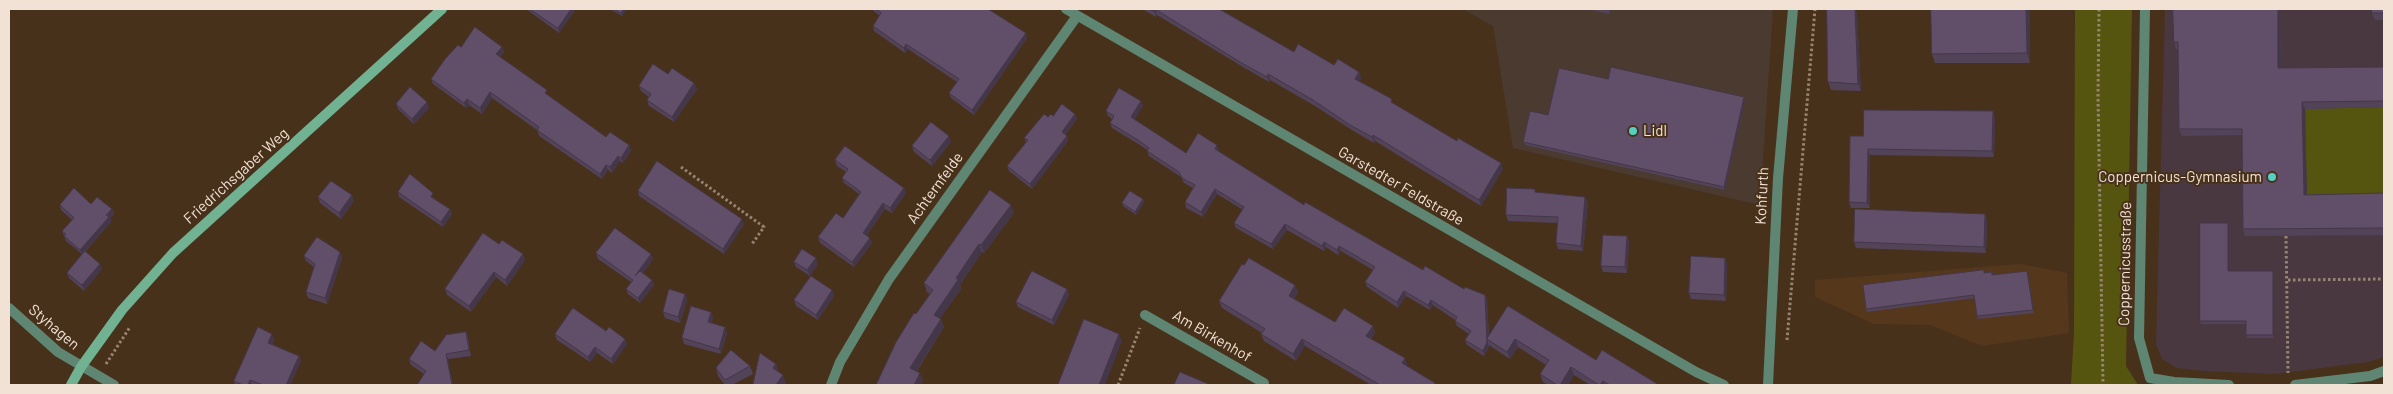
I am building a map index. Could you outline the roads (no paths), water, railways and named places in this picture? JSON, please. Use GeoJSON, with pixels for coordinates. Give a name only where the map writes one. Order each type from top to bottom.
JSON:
{"type":"FeatureCollection","features":[{"type":"Feature","properties":{"kind":"main road","name":"Friedrichsgaber Weg"},"geometry":{"type":"LineString","coordinates":[[71,385],[81,367],[122,310],[173,253],[442,9]]}},
{"type":"Feature","properties":{"kind":"street","name":"Garstedter Feldstraße"},"geometry":{"type":"LineString","coordinates":[[1066,9],[1696,372],[1724,385]]}},
{"type":"Feature","properties":{"kind":"street","name":"Kohfurth"},"geometry":{"type":"LineString","coordinates":[[1768,385],[1778,178],[1793,9]]}},
{"type":"Feature","properties":{"kind":"street","name":"Coppernicusstraße"},"geometry":{"type":"LineString","coordinates":[[2145,9],[2139,338],[2150,378],[2174,382],[2229,385]]}},
{"type":"Feature","properties":{"kind":"street","name":"Achternfelde"},"geometry":{"type":"LineString","coordinates":[[831,385],[840,362],[889,279],[1076,16]]}},
{"type":"Feature","properties":{"kind":"street","name":"Styhagen"},"geometry":{"type":"LineString","coordinates":[[9,308],[58,352],[114,385]]}},
{"type":"Feature","properties":{"kind":"street","name":"Am Birkenhof"},"geometry":{"type":"LineString","coordinates":[[1145,315],[1265,384]]}},
{"type":"Feature","properties":{"kind":"street"},"geometry":{"type":"LineString","coordinates":[[2295,385],[2370,376],[2384,371]]}},
{"type":"Feature","properties":{"kind":"place","name":"Lidl"},"geometry":{"type":"Point","coordinates":[1633,131]}},
{"type":"Feature","properties":{"kind":"place","name":"Coppernicus-Gymnasium"},"geometry":{"type":"Point","coordinates":[2272,177]}}]}
